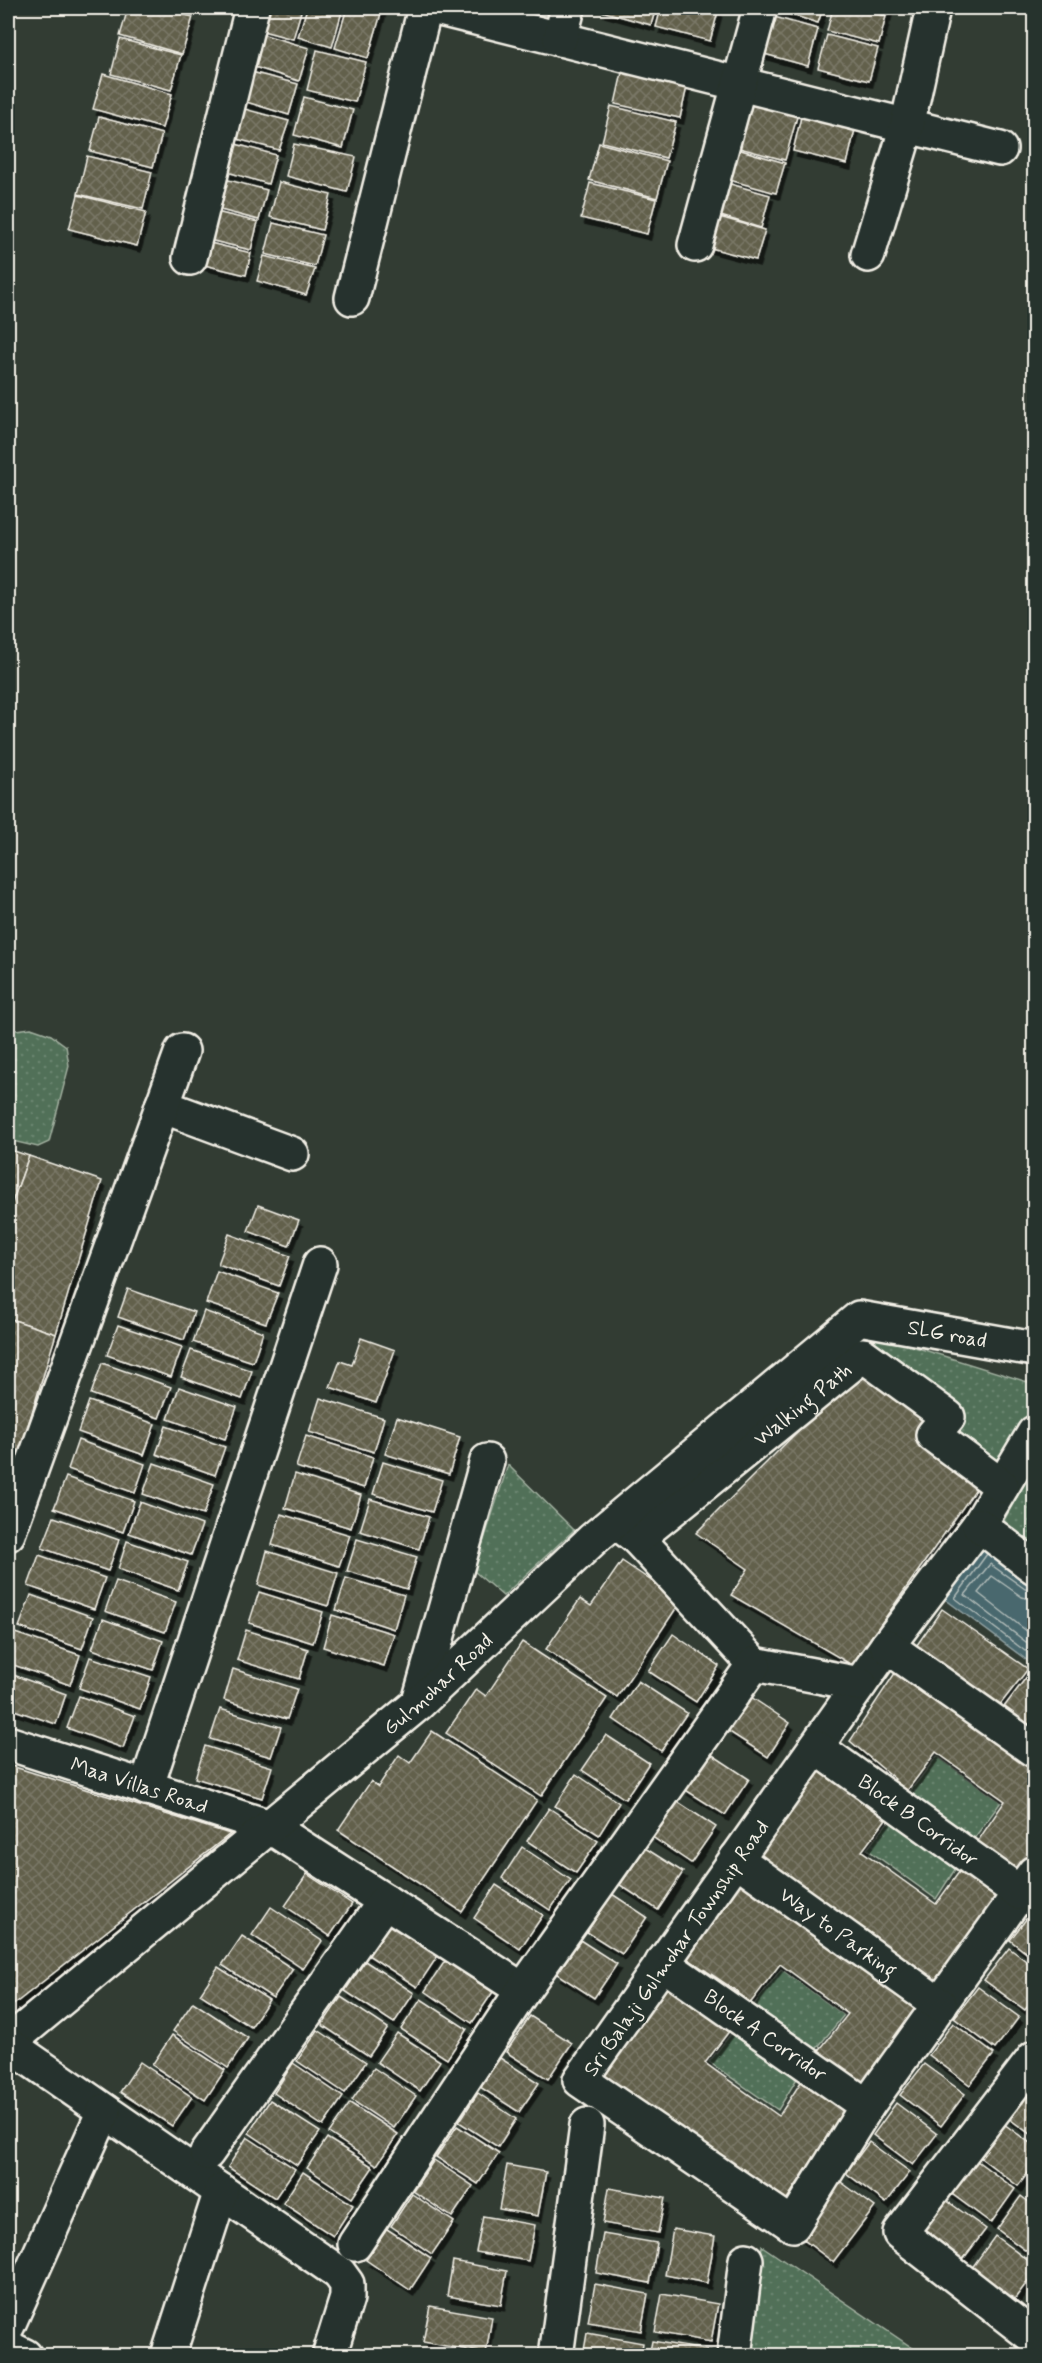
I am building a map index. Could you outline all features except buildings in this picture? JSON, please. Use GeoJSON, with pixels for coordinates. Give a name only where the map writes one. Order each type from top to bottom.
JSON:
{"type":"FeatureCollection","features":[{"type":"Feature","properties":{"kind":"street"},"geometry":{"type":"LineString","coordinates":[[190,258],[252,8]]}},
{"type":"Feature","properties":{"kind":"street"},"geometry":{"type":"LineString","coordinates":[[352,298],[425,8]]}},
{"type":"Feature","properties":{"kind":"street"},"geometry":{"type":"LineString","coordinates":[[436,8],[1000,149]]}},
{"type":"Feature","properties":{"kind":"street"},"geometry":{"type":"LineString","coordinates":[[560,39],[568,8]]}},
{"type":"Feature","properties":{"kind":"street"},"geometry":{"type":"LineString","coordinates":[[695,245],[760,8]]}},
{"type":"Feature","properties":{"kind":"street"},"geometry":{"type":"LineString","coordinates":[[868,255],[907,126],[932,13]]}},
{"type":"Feature","properties":{"kind":"street"},"geometry":{"type":"LineString","coordinates":[[8,1534],[182,1051]]}},
{"type":"Feature","properties":{"kind":"street"},"geometry":{"type":"LineString","coordinates":[[162,1106],[292,1154]]}},
{"type":"Feature","properties":{"kind":"street"},"geometry":{"type":"LineString","coordinates":[[146,1788],[320,1264]]}},
{"type":"Feature","properties":{"kind":"street","name":"SLG road"},"geometry":{"type":"LineString","coordinates":[[859,1318],[1035,1349]]}},
{"type":"Feature","properties":{"kind":"street","name":"Gulmohar Road"},"geometry":{"type":"LineString","coordinates":[[8,2043],[419,1703],[592,1540],[627,1530],[859,1318]]}},
{"type":"Feature","properties":{"kind":"street","name":"Walking Path"},"geometry":{"type":"LineString","coordinates":[[627,1530],[863,1355],[948,1417],[933,1435],[1002,1486]]}},
{"type":"Feature","properties":{"kind":"street","name":"Sri Balaji Gulmohar Township Road"},"geometry":{"type":"LineString","coordinates":[[1027,1883],[867,2106],[793,2225],[580,2080],[887,1646],[979,1525],[1035,1433]]}},
{"type":"Feature","properties":{"kind":"street"},"geometry":{"type":"LineString","coordinates":[[419,1703],[487,1461]]}},
{"type":"Feature","properties":{"kind":"street"},"geometry":{"type":"LineString","coordinates":[[979,1525],[1035,1567]]}},
{"type":"Feature","properties":{"kind":"street"},"geometry":{"type":"LineString","coordinates":[[627,1530],[754,1664],[860,1684]]}},
{"type":"Feature","properties":{"kind":"street"},"geometry":{"type":"LineString","coordinates":[[887,1646],[1035,1750]]}},
{"type":"Feature","properties":{"kind":"street"},"geometry":{"type":"LineString","coordinates":[[355,2244],[523,1990],[754,1664]]}},
{"type":"Feature","properties":{"kind":"street","name":"Maa Villas Road"},"geometry":{"type":"LineString","coordinates":[[8,1743],[270,1827],[523,1990]]}},
{"type":"Feature","properties":{"kind":"street","name":"Block B Corridor"},"geometry":{"type":"LineString","coordinates":[[816,1747],[1027,1883]]}},
{"type":"Feature","properties":{"kind":"street","name":"Way to Parking"},"geometry":{"type":"LineString","coordinates":[[736,1859],[940,2005]]}},
{"type":"Feature","properties":{"kind":"street"},"geometry":{"type":"LineString","coordinates":[[207,2153],[385,1901]]}},
{"type":"Feature","properties":{"kind":"street","name":"Block A Corridor"},"geometry":{"type":"LineString","coordinates":[[662,1963],[867,2106]]}},
{"type":"Feature","properties":{"kind":"street"},"geometry":{"type":"LineString","coordinates":[[8,2043],[339,2273],[347,2284],[347,2298],[328,2355]]}},
{"type":"Feature","properties":{"kind":"street"},"geometry":{"type":"LineString","coordinates":[[1035,2058],[900,2234],[1031,2335],[1035,2330]]}},
{"type":"Feature","properties":{"kind":"street"},"geometry":{"type":"LineString","coordinates":[[8,2325],[104,2111]]}},
{"type":"Feature","properties":{"kind":"street"},"geometry":{"type":"LineString","coordinates":[[556,2355],[587,2125]]}},
{"type":"Feature","properties":{"kind":"street"},"geometry":{"type":"LineString","coordinates":[[168,2355],[221,2191]]}},
{"type":"Feature","properties":{"kind":"street"},"geometry":{"type":"LineString","coordinates":[[734,2355],[746,2260]]}},
{"type":"Feature","properties":{"kind":"street"},"geometry":{"type":"LineString","coordinates":[[8,2345],[11,2349],[25,2355]]}},
{"type":"Feature","properties":{"kind":"green space"},"geometry":{"type":"Polygon","coordinates":[[[31,1028],[51,1035],[66,1046],[69,1066],[49,1142],[38,1147],[8,1140],[8,1031],[31,1028]]]}},
{"type":"Feature","properties":{"kind":"green space"},"geometry":{"type":"Polygon","coordinates":[[[863,1331],[1034,1384],[1034,1409],[994,1476],[855,1345],[863,1331]]]}},
{"type":"Feature","properties":{"kind":"green space"},"geometry":{"type":"Polygon","coordinates":[[[508,1465],[574,1530],[503,1596],[474,1571],[508,1465]]]}},
{"type":"Feature","properties":{"kind":"green space"},"geometry":{"type":"Polygon","coordinates":[[[1034,1465],[1034,1549],[1001,1526],[1034,1465]]]}},
{"type":"Feature","properties":{"kind":"green space"},"geometry":{"type":"Polygon","coordinates":[[[937,1756],[1001,1802],[967,1848],[901,1803],[937,1756]]]}},
{"type":"Feature","properties":{"kind":"green space"},"geometry":{"type":"Polygon","coordinates":[[[897,1810],[963,1857],[936,1899],[867,1849],[897,1810]]]}},
{"type":"Feature","properties":{"kind":"green space"},"geometry":{"type":"Polygon","coordinates":[[[781,1969],[844,2015],[809,2058],[746,2015],[781,1969]]]}},
{"type":"Feature","properties":{"kind":"green space"},"geometry":{"type":"Polygon","coordinates":[[[740,2022],[804,2067],[778,2110],[709,2062],[740,2022]]]}},
{"type":"Feature","properties":{"kind":"green space"},"geometry":{"type":"Polygon","coordinates":[[[762,2246],[923,2355],[748,2356],[762,2246]]]}},
{"type":"Feature","properties":{"kind":"water"},"geometry":{"type":"Polygon","coordinates":[[[987,1543],[1034,1579],[1034,1652],[1028,1661],[945,1599],[987,1543]]]}}]}
